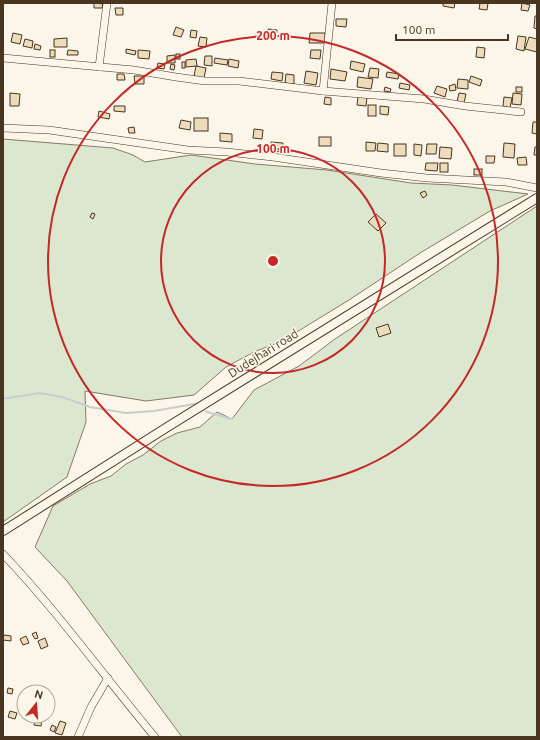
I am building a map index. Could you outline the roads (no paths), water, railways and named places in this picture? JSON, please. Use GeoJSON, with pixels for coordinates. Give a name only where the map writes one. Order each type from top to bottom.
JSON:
{"type":"FeatureCollection","features":[{"type":"Feature","properties":{"kind":"street"},"geometry":{"type":"LineString","coordinates":[[99,67],[107,3]]}},
{"type":"Feature","properties":{"kind":"street"},"geometry":{"type":"LineString","coordinates":[[323,91],[332,3]]}},
{"type":"Feature","properties":{"kind":"street"},"geometry":{"type":"LineString","coordinates":[[3,58],[134,70],[190,79],[239,81],[323,91],[424,99],[465,106],[521,112]]}},
{"type":"Feature","properties":{"kind":"street"},"geometry":{"type":"LineString","coordinates":[[3,128],[50,130],[188,150],[235,153],[396,175],[506,182],[537,188]]}},
{"type":"Feature","properties":{"kind":"street","name":"Dudejhari road"},"geometry":{"type":"LineString","coordinates":[[3,532],[176,422],[537,198]]}},
{"type":"Feature","properties":{"kind":"street"},"geometry":{"type":"LineString","coordinates":[[3,554],[72,632],[155,737]]}},
{"type":"Feature","properties":{"kind":"street"},"geometry":{"type":"LineString","coordinates":[[78,737],[91,706],[108,678]]}},
{"type":"Feature","properties":{"kind":"waterway"},"geometry":{"type":"LineString","coordinates":[[3,398],[40,393],[62,397],[90,407],[126,413],[154,411],[200,403]]}},
{"type":"Feature","properties":{"kind":"waterway"},"geometry":{"type":"LineString","coordinates":[[206,411],[232,419]]}}]}
